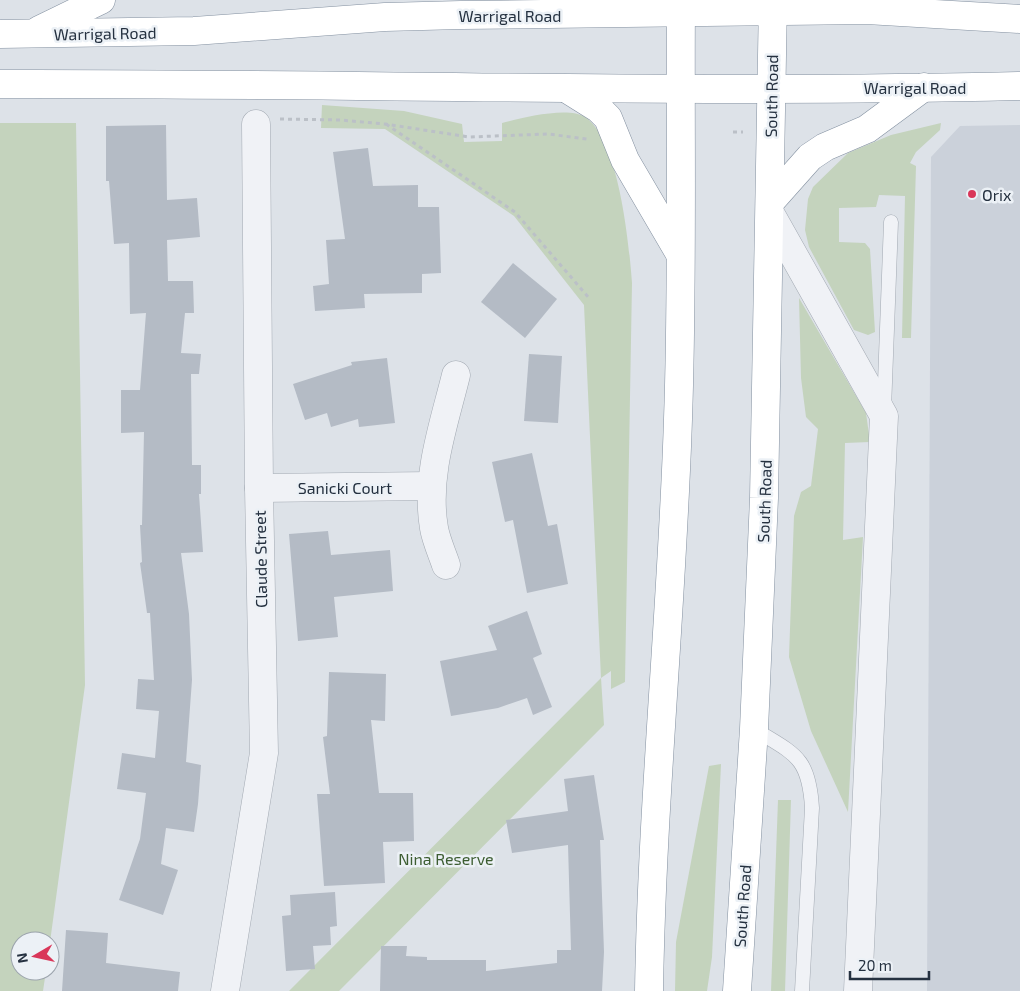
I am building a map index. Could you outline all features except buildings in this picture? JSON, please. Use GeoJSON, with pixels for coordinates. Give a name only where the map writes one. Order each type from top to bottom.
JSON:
{"type":"FeatureCollection","features":[{"type":"Feature","properties":{"kind":"highway"},"geometry":{"type":"LineString","coordinates":[[31,34],[101,0]]}},
{"type":"Feature","properties":{"kind":"highway","name":"Warrigal Road"},"geometry":{"type":"LineString","coordinates":[[0,34],[194,31],[404,16],[681,6],[865,5],[1020,19]]}},
{"type":"Feature","properties":{"kind":"highway"},"geometry":{"type":"LineString","coordinates":[[649,991],[655,806],[671,593],[678,417],[681,6]]}},
{"type":"Feature","properties":{"kind":"highway","name":"South Road"},"geometry":{"type":"LineString","coordinates":[[737,991],[754,729],[764,498],[773,6]]}},
{"type":"Feature","properties":{"kind":"highway","name":"Warrigal Road"},"geometry":{"type":"LineString","coordinates":[[0,84],[258,83],[425,88],[567,89],[1020,86]]}},
{"type":"Feature","properties":{"kind":"highway"},"geometry":{"type":"LineString","coordinates":[[770,208],[810,157],[825,147],[867,128],[924,87]]}},
{"type":"Feature","properties":{"kind":"highway"},"geometry":{"type":"LineString","coordinates":[[567,89],[599,109],[608,118],[624,160],[680,254]]}},
{"type":"Feature","properties":{"kind":"street","name":"Claude Street"},"geometry":{"type":"LineString","coordinates":[[224,991],[264,753],[259,488],[266,121]]}},
{"type":"Feature","properties":{"kind":"street"},"geometry":{"type":"LineString","coordinates":[[770,208],[884,416],[858,991]]}},
{"type":"Feature","properties":{"kind":"street"},"geometry":{"type":"LineString","coordinates":[[446,564],[434,528],[431,486],[437,452],[456,375]]}},
{"type":"Feature","properties":{"kind":"street","name":"Sanicki Court"},"geometry":{"type":"LineString","coordinates":[[259,488],[431,486]]}},
{"type":"Feature","properties":{"kind":"lane"},"geometry":{"type":"LineString","coordinates":[[884,416],[891,222]]}},
{"type":"Feature","properties":{"kind":"lane"},"geometry":{"type":"LineString","coordinates":[[754,729],[797,756],[806,770],[810,785],[812,808],[802,991]]}},
{"type":"Feature","properties":{"kind":"path"},"geometry":{"type":"LineString","coordinates":[[266,121],[340,120],[385,124],[469,137],[548,134],[593,140]]}},
{"type":"Feature","properties":{"kind":"path"},"geometry":{"type":"LineString","coordinates":[[385,124],[515,212],[589,298]]}},
{"type":"Feature","properties":{"kind":"path"},"geometry":{"type":"LineString","coordinates":[[733,132],[744,132]]}},
{"type":"Feature","properties":{"kind":"shaded area"},"geometry":{"type":"Polygon","coordinates":[[[1020,125],[1020,991],[927,991],[931,157],[960,126],[1020,125]]]}},
{"type":"Feature","properties":{"kind":"green space"},"geometry":{"type":"Polygon","coordinates":[[[322,105],[404,111],[462,124],[464,142],[502,141],[502,123],[556,113],[577,114],[585,117],[597,129],[614,169],[620,193],[625,219],[632,283],[625,682],[611,689],[611,671],[601,678],[584,305],[514,216],[385,129],[321,128],[322,105]]]}},
{"type":"Feature","properties":{"kind":"green space"},"geometry":{"type":"Polygon","coordinates":[[[0,123],[76,123],[85,685],[51,931],[10,931],[10,981],[44,981],[43,991],[0,991],[0,123]]]}},
{"type":"Feature","properties":{"kind":"green space"},"geometry":{"type":"Polygon","coordinates":[[[941,123],[940,130],[916,152],[910,163],[916,166],[911,338],[902,338],[905,196],[879,195],[876,207],[839,208],[839,242],[865,243],[870,249],[875,332],[868,335],[854,330],[809,247],[805,230],[808,199],[813,187],[848,153],[891,135],[941,123]]]}},
{"type":"Feature","properties":{"kind":"green space"},"geometry":{"type":"Polygon","coordinates":[[[799,298],[866,413],[870,442],[845,443],[843,540],[863,537],[848,812],[811,731],[789,657],[794,516],[801,492],[811,486],[818,429],[806,417],[801,378],[799,298]]]}},
{"type":"Feature","properties":{"kind":"green space","name":"Nina Reserve"},"geometry":{"type":"Polygon","coordinates":[[[601,678],[604,725],[339,991],[289,991],[601,678]]]}},
{"type":"Feature","properties":{"kind":"green space"},"geometry":{"type":"Polygon","coordinates":[[[721,764],[712,957],[707,991],[675,991],[676,942],[709,766],[721,764]]]}},
{"type":"Feature","properties":{"kind":"green space"},"geometry":{"type":"Polygon","coordinates":[[[778,800],[791,800],[785,991],[771,991],[778,800]]]}},
{"type":"Feature","properties":{"kind":"place","name":"Orix"},"geometry":{"type":"Point","coordinates":[972,194]}}]}
